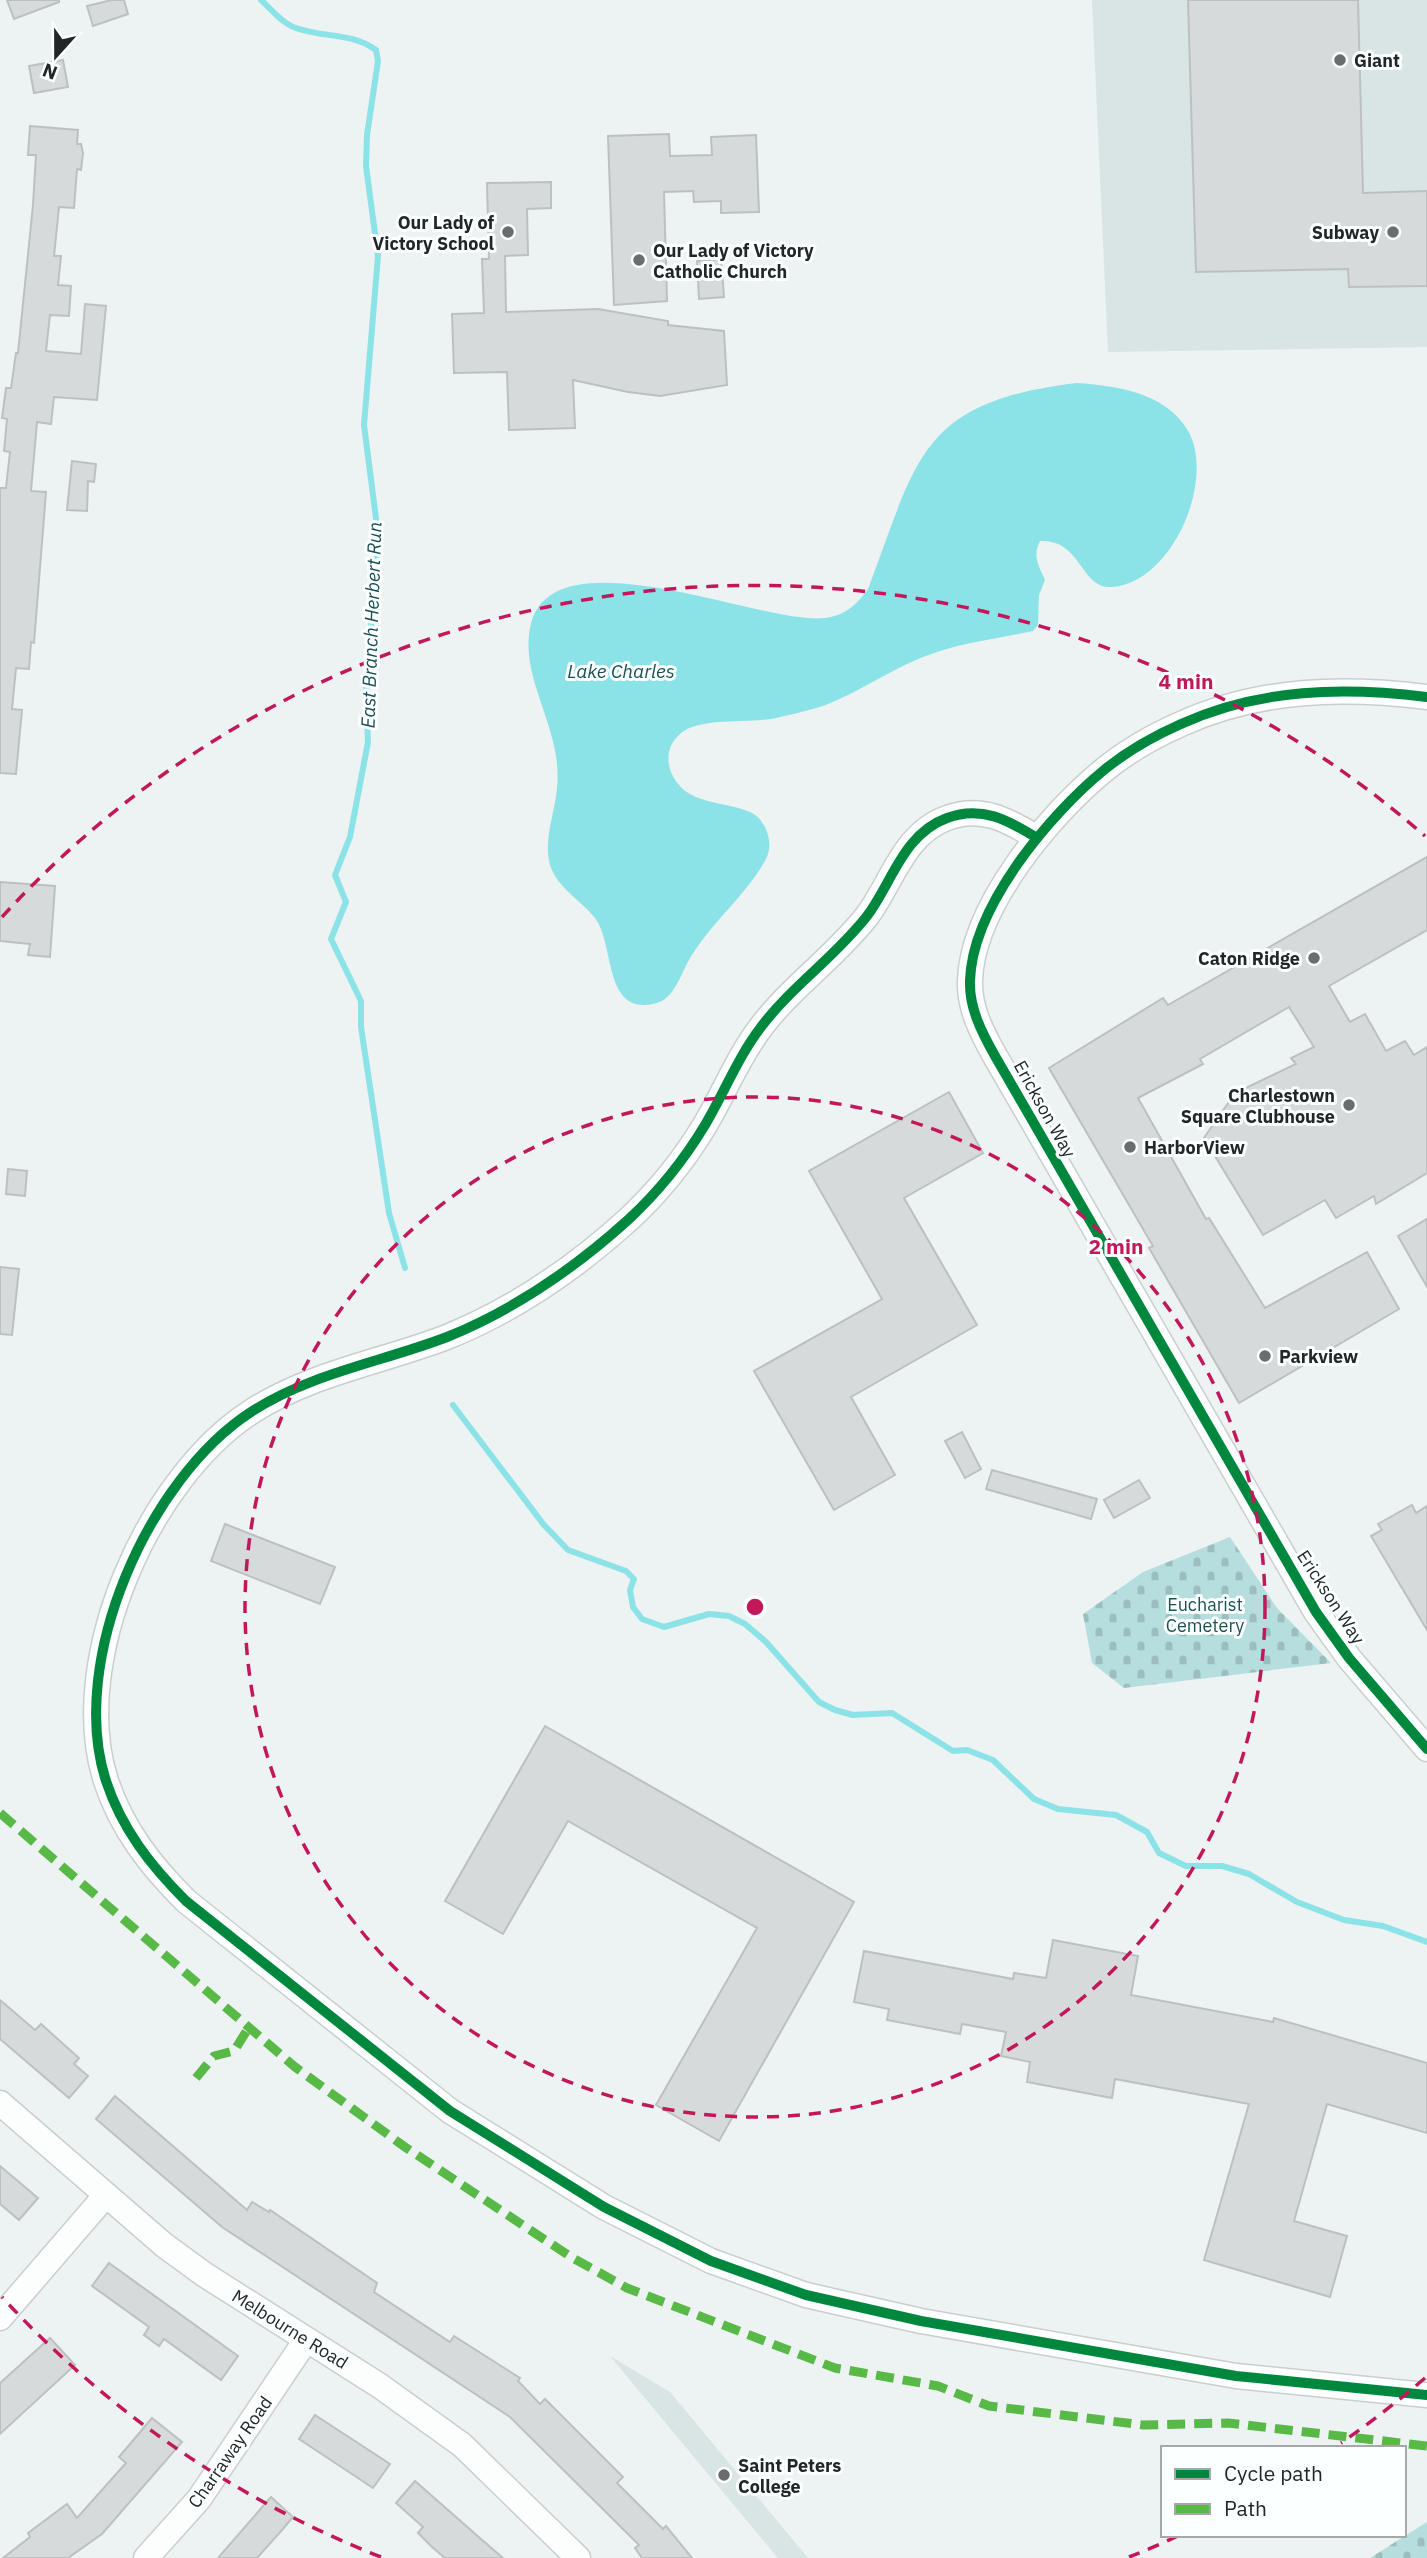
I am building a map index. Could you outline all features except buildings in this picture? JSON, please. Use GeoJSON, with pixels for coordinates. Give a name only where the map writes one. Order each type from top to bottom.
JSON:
{"type":"FeatureCollection","features":[{"type":"Feature","properties":{"kind":"street","name":"Erickson Way"},"geometry":{"type":"LineString","coordinates":[[1427,697],[1319,691],[1280,695],[1231,706],[1181,723],[1105,769],[1037,838],[996,901],[973,960],[970,982],[972,1007],[982,1031],[1075,1199],[1316,1612],[1349,1658],[1427,1749]]}},
{"type":"Feature","properties":{"kind":"street"},"geometry":{"type":"LineString","coordinates":[[1037,838],[1007,820],[966,812],[942,819],[904,852],[869,914],[761,1026],[705,1126],[676,1169],[647,1202],[588,1254],[525,1300],[488,1319],[444,1338],[325,1376],[285,1393],[224,1431],[201,1453],[176,1484],[146,1533],[111,1623],[95,1696],[105,1777],[134,1842],[157,1872],[186,1901],[450,2111],[560,2180],[663,2239],[711,2261],[806,2295],[921,2321],[1236,2376],[1427,2395]]}},
{"type":"Feature","properties":{"kind":"street","name":"Melbourne Road"},"geometry":{"type":"LineString","coordinates":[[0,2103],[194,2267],[380,2386],[462,2445],[568,2555]]}},
{"type":"Feature","properties":{"kind":"street"},"geometry":{"type":"LineString","coordinates":[[0,2318],[106,2195]]}},
{"type":"Feature","properties":{"kind":"street","name":"Charraway Road"},"geometry":{"type":"LineString","coordinates":[[146,2558],[199,2498],[306,2340]]}},
{"type":"Feature","properties":{"kind":"shaded area"},"geometry":{"type":"Polygon","coordinates":[[[1092,0],[1427,0],[1427,347],[1108,352],[1092,0]]]}},
{"type":"Feature","properties":{"kind":"shaded area","name":"Saint Peters College"},"geometry":{"type":"Polygon","coordinates":[[[610,2356],[670,2392],[808,2558],[778,2558],[610,2356]]]}},
{"type":"Feature","properties":{"kind":"green space","name":"Eucharist Cemetery"},"geometry":{"type":"Polygon","coordinates":[[[1230,1537],[1277,1608],[1331,1663],[1124,1688],[1092,1663],[1083,1614],[1143,1572],[1230,1537]]]}},
{"type":"Feature","properties":{"kind":"green space"},"geometry":{"type":"Polygon","coordinates":[[[1427,2522],[1427,2558],[1370,2558],[1406,2537],[1427,2522]]]}},
{"type":"Feature","properties":{"kind":"water","name":"Lake Charles"},"geometry":{"type":"Polygon","coordinates":[[[1077,383],[1138,393],[1166,407],[1187,429],[1195,449],[1197,473],[1193,499],[1184,525],[1170,548],[1154,567],[1134,581],[1112,587],[1101,586],[1093,580],[1064,548],[1054,542],[1040,541],[1036,556],[1045,580],[1039,595],[1038,625],[1033,631],[934,653],[816,708],[765,720],[710,723],[686,730],[678,736],[670,748],[668,758],[677,783],[695,796],[755,815],[766,829],[769,851],[747,888],[691,956],[668,996],[653,1004],[637,1004],[626,998],[618,988],[595,918],[558,881],[548,856],[557,788],[556,754],[534,682],[529,655],[530,628],[545,599],[575,585],[615,583],[661,588],[796,617],[825,618],[838,615],[860,600],[868,589],[900,504],[915,471],[932,444],[955,422],[985,405],[1025,392],[1077,383]]]}},
{"type":"Feature","properties":{"kind":"waterway","name":"East Branch Herbert Run"},"geometry":{"type":"LineString","coordinates":[[261,0],[291,26],[366,44],[376,50],[378,61],[367,135],[366,166],[378,256],[364,425],[378,534],[366,693],[368,742],[350,837],[335,875],[346,902],[331,939],[361,1001],[361,1027],[389,1213],[405,1268]]}},
{"type":"Feature","properties":{"kind":"waterway","name":"East Branch Herbert Run"},"geometry":{"type":"LineString","coordinates":[[453,1405],[544,1525],[568,1550],[626,1571],[634,1579],[630,1590],[633,1607],[642,1619],[664,1627],[709,1614],[729,1616],[745,1624],[766,1642],[819,1702],[835,1710],[853,1715],[892,1713],[953,1751],[967,1750],[993,1760],[1034,1799],[1058,1809],[1116,1815],[1147,1832],[1159,1853],[1186,1866],[1222,1866],[1249,1874],[1297,1902],[1344,1920],[1383,1926],[1427,1942]]}},
{"type":"Feature","properties":{"kind":"marked path"},"geometry":{"type":"LineString","coordinates":[[0,1813],[295,2067],[405,2147],[571,2257],[627,2288],[835,2368],[938,2386],[989,2406],[1143,2425],[1228,2423],[1427,2446]]}},
{"type":"Feature","properties":{"kind":"marked path"},"geometry":{"type":"LineString","coordinates":[[196,2078],[214,2056],[234,2051],[249,2027]]}},
{"type":"Feature","properties":{"kind":"cycle path"},"geometry":{"type":"LineString","coordinates":[[1427,697],[1365,692],[1302,693],[1272,697],[1211,712],[1171,728],[1131,750],[1104,770],[1060,812],[1017,865],[984,923],[974,953],[970,981],[974,1011],[990,1047],[1316,1612],[1349,1658],[1427,1749]]}},
{"type":"Feature","properties":{"kind":"cycle path"},"geometry":{"type":"LineString","coordinates":[[1037,838],[1005,820],[983,814],[959,814],[932,825],[909,847],[876,903],[855,931],[786,998],[761,1027],[738,1063],[705,1125],[670,1175],[651,1197],[608,1237],[565,1271],[497,1314],[447,1337],[298,1387],[251,1412],[214,1442],[180,1481],[150,1526],[126,1576],[108,1629],[98,1682],[97,1733],[106,1781],[120,1815],[138,1845],[186,1901],[450,2111],[604,2207],[711,2261],[806,2295],[921,2321],[1236,2376],[1427,2395]]}},
{"type":"Feature","properties":{"kind":"place","name":"Giant"},"geometry":{"type":"Point","coordinates":[1340,60]}},
{"type":"Feature","properties":{"kind":"place","name":"Our Lady of Victory School"},"geometry":{"type":"Point","coordinates":[508,232]}},
{"type":"Feature","properties":{"kind":"place","name":"Subway"},"geometry":{"type":"Point","coordinates":[1393,232]}},
{"type":"Feature","properties":{"kind":"place","name":"Our Lady of Victory Catholic Church"},"geometry":{"type":"Point","coordinates":[639,260]}},
{"type":"Feature","properties":{"kind":"place","name":"Caton Ridge"},"geometry":{"type":"Point","coordinates":[1314,958]}},
{"type":"Feature","properties":{"kind":"place","name":"Charlestown Square Clubhouse"},"geometry":{"type":"Point","coordinates":[1349,1105]}},
{"type":"Feature","properties":{"kind":"place","name":"HarborView"},"geometry":{"type":"Point","coordinates":[1130,1147]}},
{"type":"Feature","properties":{"kind":"place","name":"Parkview"},"geometry":{"type":"Point","coordinates":[1265,1356]}},
{"type":"Feature","properties":{"kind":"place","name":"Saint Peters College"},"geometry":{"type":"Point","coordinates":[724,2475]}}]}
